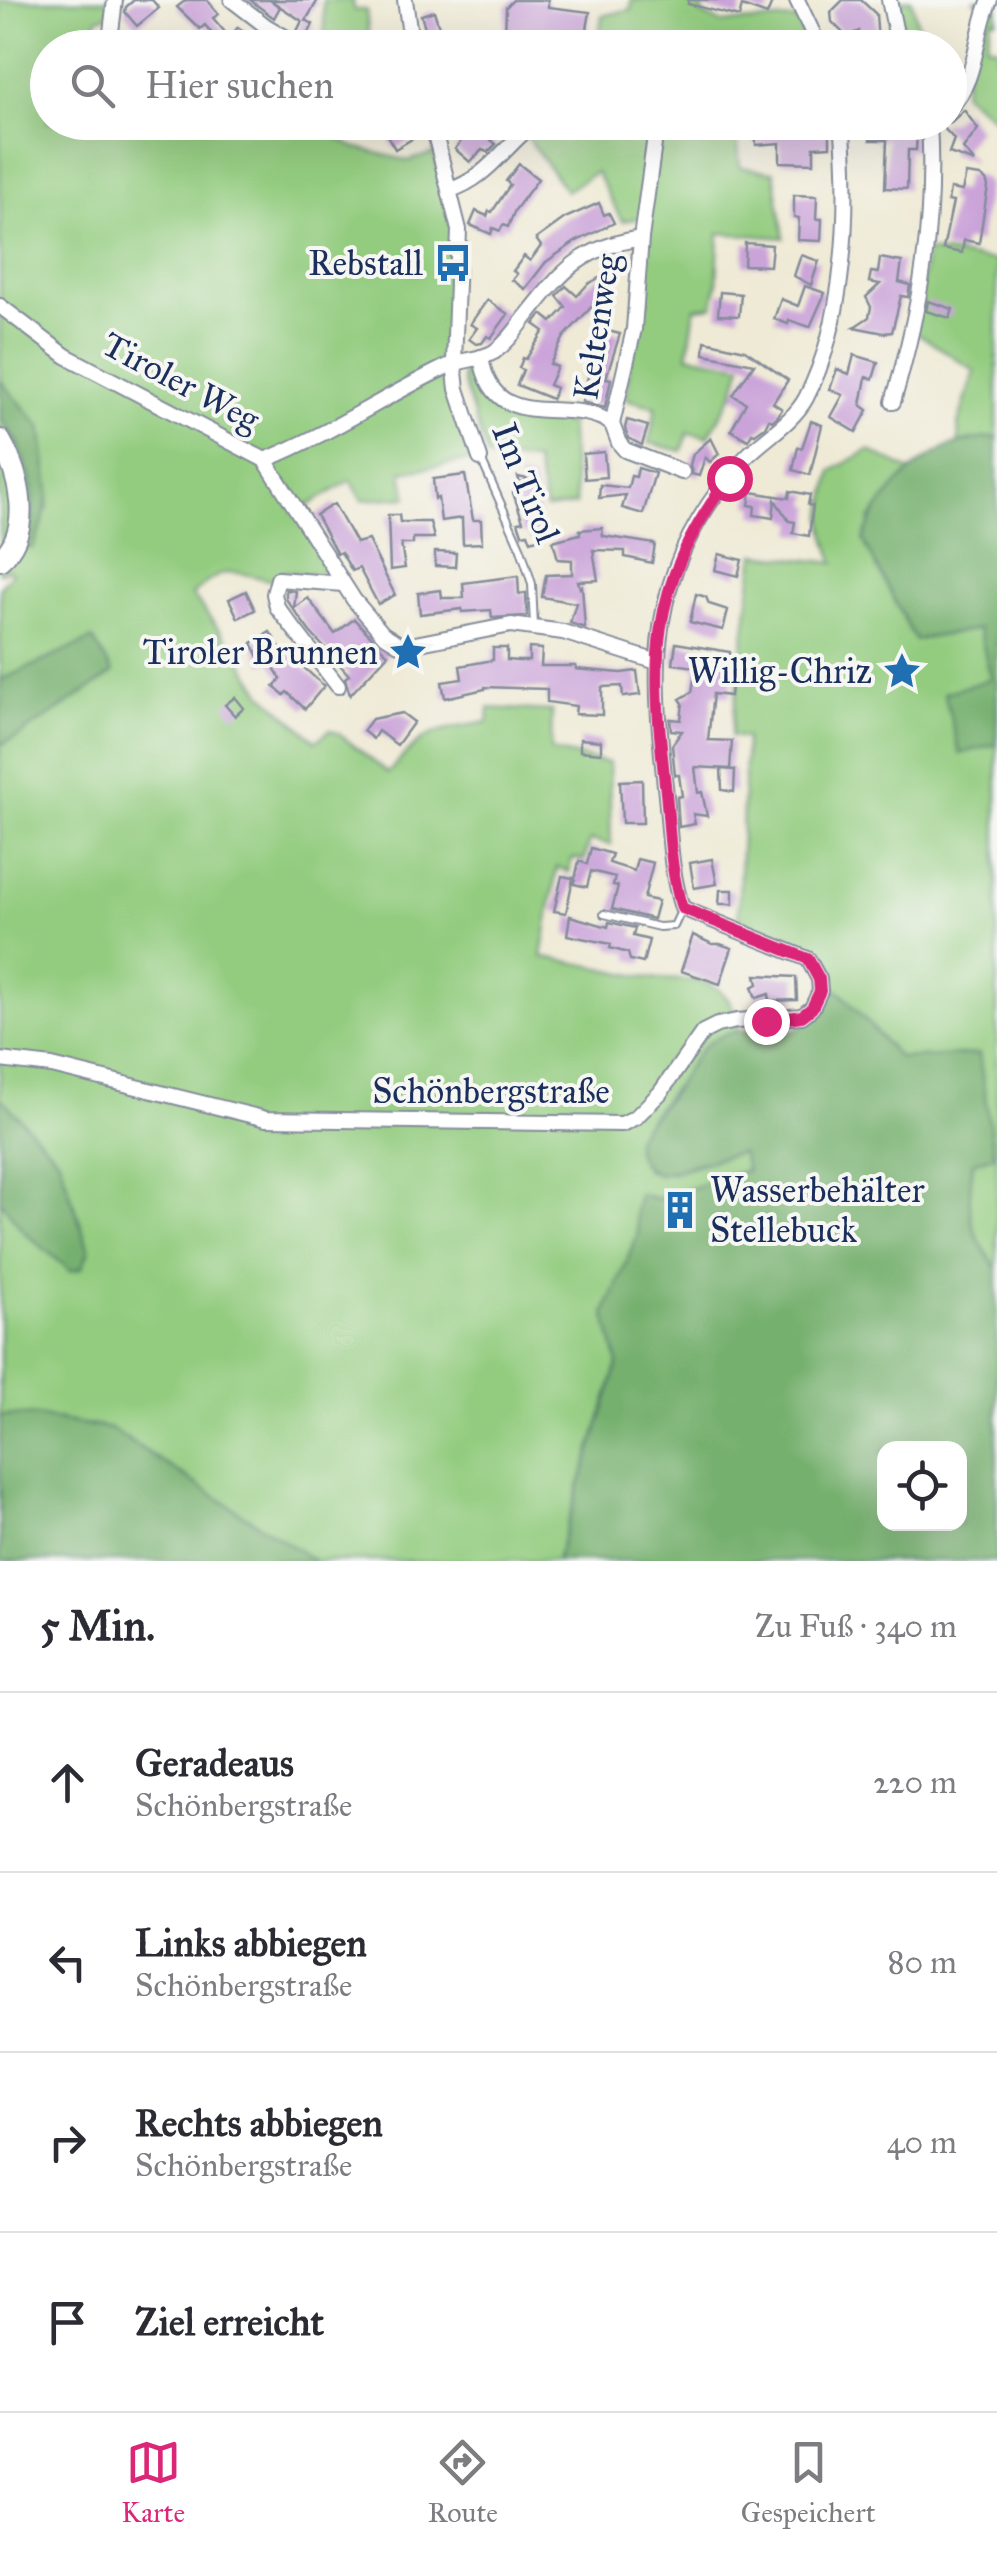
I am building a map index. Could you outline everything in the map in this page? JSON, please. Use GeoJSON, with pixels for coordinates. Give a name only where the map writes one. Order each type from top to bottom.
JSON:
{"type":"FeatureCollection","features":[{"type":"Feature","properties":{"kind":"street"},"geometry":{"type":"LineString","coordinates":[[111,30],[115,0]]}},
{"type":"Feature","properties":{"kind":"street"},"geometry":{"type":"LineString","coordinates":[[232,0],[273,30]]}},
{"type":"Feature","properties":{"kind":"street"},"geometry":{"type":"LineString","coordinates":[[404,0],[408,30]]}},
{"type":"Feature","properties":{"kind":"street"},"geometry":{"type":"LineString","coordinates":[[797,0],[811,30]]}},
{"type":"Feature","properties":{"kind":"street"},"geometry":{"type":"LineString","coordinates":[[889,0],[895,30]]}},
{"type":"Feature","properties":{"kind":"street"},"geometry":{"type":"LineString","coordinates":[[967,82],[990,0]]}},
{"type":"Feature","properties":{"kind":"street","name":"Im Tirol"},"geometry":{"type":"LineString","coordinates":[[437,140],[460,230],[454,363],[457,388],[480,458]]}},
{"type":"Feature","properties":{"kind":"street"},"geometry":{"type":"LineString","coordinates":[[450,190],[489,169],[516,140]]}},
{"type":"Feature","properties":{"kind":"street","name":"Keltenweg"},"geometry":{"type":"LineString","coordinates":[[655,140],[634,329],[612,424],[618,444],[625,450],[682,472]]}},
{"type":"Feature","properties":{"kind":"street"},"geometry":{"type":"LineString","coordinates":[[682,908],[672,864],[658,714],[658,626],[677,563],[690,536],[744,458],[803,402],[823,351],[841,276],[846,223],[844,140]]}},
{"type":"Feature","properties":{"kind":"street"},"geometry":{"type":"LineString","coordinates":[[893,402],[914,331],[926,264],[932,194],[929,140]]}},
{"type":"Feature","properties":{"kind":"street"},"geometry":{"type":"LineString","coordinates":[[265,460],[316,440],[454,363],[493,352],[582,256],[610,243],[641,238]]}},
{"type":"Feature","properties":{"kind":"street","name":"Tiroler Weg"},"geometry":{"type":"LineString","coordinates":[[0,306],[66,356],[265,460],[343,584],[383,634],[399,644],[511,625],[563,632],[657,662]]}},
{"type":"Feature","properties":{"kind":"street","name":"Keltenweg"},"geometry":{"type":"LineString","coordinates":[[481,357],[490,389],[519,405],[546,412],[590,412],[612,424]]}},
{"type":"Feature","properties":{"kind":"street"},"geometry":{"type":"LineString","coordinates":[[0,440],[14,470],[20,502],[18,531],[0,560]]}},
{"type":"Feature","properties":{"kind":"street"},"geometry":{"type":"LineString","coordinates":[[338,686],[277,606],[274,594],[278,579],[343,584]]}},
{"type":"Feature","properties":{"kind":"street","name":"Schönbergstraße"},"geometry":{"type":"LineString","coordinates":[[0,1060],[52,1066],[266,1118],[622,1124],[636,1118],[660,1092],[703,1032],[717,1024],[802,1016],[812,1008],[820,991],[819,979],[808,959],[682,908]]}},
{"type":"Feature","properties":{"kind":"lane","name":"Im Tirol"},"geometry":{"type":"LineString","coordinates":[[480,458],[521,549],[532,584],[534,628]]}},
{"type":"Feature","properties":{"kind":"lane"},"geometry":{"type":"LineString","coordinates":[[604,914],[659,928],[674,926],[682,908]]}},
{"type":"Feature","properties":{"kind":"green space"},"geometry":{"type":"Polygon","coordinates":[[[0,0],[111,0],[109,15],[98,18],[95,30],[30,30],[30,140],[341,140],[408,161],[434,153],[454,224],[446,367],[473,460],[402,472],[407,497],[362,500],[351,480],[298,512],[326,568],[316,576],[282,571],[274,581],[238,573],[222,574],[192,595],[263,694],[316,741],[330,730],[338,733],[388,773],[412,747],[432,734],[488,722],[489,708],[552,711],[551,751],[609,763],[611,845],[590,840],[584,860],[572,858],[569,872],[557,867],[542,957],[651,978],[707,983],[724,995],[734,1012],[739,1032],[709,1042],[644,1125],[636,1148],[648,1171],[670,1173],[741,1152],[747,1170],[658,1199],[640,1195],[635,1211],[638,1234],[605,1313],[618,1363],[556,1561],[315,1561],[111,1429],[36,1416],[0,1415],[0,1200],[24,1232],[71,1271],[89,1250],[59,1160],[0,1097],[0,745],[113,673],[0,735],[0,587],[12,573],[8,569],[0,573],[0,416],[18,447],[31,495],[24,547],[47,509],[49,492],[41,427],[0,380],[0,0]]]}},
{"type":"Feature","properties":{"kind":"green space"},"geometry":{"type":"Polygon","coordinates":[[[323,0],[353,0],[354,10],[366,10],[368,30],[324,30],[323,0]]]}},
{"type":"Feature","properties":{"kind":"green space"},"geometry":{"type":"Polygon","coordinates":[[[631,0],[692,0],[702,5],[702,14],[721,23],[798,19],[803,30],[600,30],[602,16],[631,9],[631,0]]]}},
{"type":"Feature","properties":{"kind":"green space"},"geometry":{"type":"Polygon","coordinates":[[[896,0],[912,0],[919,30],[902,30],[896,0]]]}},
{"type":"Feature","properties":{"kind":"green space"},"geometry":{"type":"Polygon","coordinates":[[[975,0],[997,0],[997,20],[991,20],[987,45],[997,47],[997,121],[967,96],[968,49],[980,6],[975,0]]]}},
{"type":"Feature","properties":{"kind":"green space"},"geometry":{"type":"Polygon","coordinates":[[[529,140],[738,140],[740,167],[774,172],[784,238],[719,233],[713,306],[695,308],[688,355],[742,365],[734,392],[708,437],[688,433],[682,451],[649,443],[656,407],[626,399],[645,217],[622,221],[596,172],[566,191],[529,140]]]}},
{"type":"Feature","properties":{"kind":"green space"},"geometry":{"type":"Polygon","coordinates":[[[927,251],[997,261],[997,437],[959,443],[958,424],[975,371],[914,331],[927,251]]]}},
{"type":"Feature","properties":{"kind":"green space"},"geometry":{"type":"Polygon","coordinates":[[[462,374],[476,375],[494,402],[514,415],[569,423],[576,505],[546,509],[535,461],[488,458],[463,382],[462,374]]]}},
{"type":"Feature","properties":{"kind":"green space"},"geometry":{"type":"Polygon","coordinates":[[[0,380],[41,427],[49,492],[42,526],[32,548],[23,548],[32,520],[32,483],[18,442],[0,416],[0,380]]]}},
{"type":"Feature","properties":{"kind":"green space"},"geometry":{"type":"Polygon","coordinates":[[[997,437],[997,744],[960,754],[944,693],[991,679],[979,629],[915,640],[863,540],[886,498],[922,463],[955,445],[997,437]]]}},
{"type":"Feature","properties":{"kind":"green space"},"geometry":{"type":"Polygon","coordinates":[[[869,450],[910,471],[870,519],[997,478],[997,1269],[971,1228],[969,1198],[979,1055],[899,1058],[841,993],[831,987],[828,966],[815,953],[738,919],[746,738],[731,736],[755,554],[835,563],[824,517],[832,471],[869,450]]]}},
{"type":"Feature","properties":{"kind":"green space"},"geometry":{"type":"Polygon","coordinates":[[[93,639],[113,673],[0,745],[0,680],[93,639]]]}},
{"type":"Feature","properties":{"kind":"green space"},"geometry":{"type":"Polygon","coordinates":[[[831,987],[841,993],[899,1058],[979,1054],[994,1156],[973,1162],[970,1207],[975,1230],[997,1269],[997,1561],[556,1561],[618,1364],[605,1313],[638,1234],[635,1211],[639,1194],[658,1199],[747,1170],[741,1152],[659,1174],[641,1160],[635,1138],[694,1057],[713,1040],[747,1031],[790,1032],[804,1025],[831,987]]]}},
{"type":"Feature","properties":{"kind":"green space"},"geometry":{"type":"Polygon","coordinates":[[[0,1097],[59,1160],[89,1250],[82,1268],[71,1271],[24,1232],[0,1200],[0,1097]]]}},
{"type":"Feature","properties":{"kind":"green space"},"geometry":{"type":"Polygon","coordinates":[[[0,1415],[36,1416],[111,1429],[315,1561],[0,1561],[0,1415]]]}},
{"type":"Feature","properties":{"kind":"building"},"geometry":{"type":"Polygon","coordinates":[[[134,0],[152,0],[159,8],[137,26],[125,12],[134,0]]]}},
{"type":"Feature","properties":{"kind":"building"},"geometry":{"type":"Polygon","coordinates":[[[186,0],[207,0],[219,14],[213,18],[223,30],[209,30],[205,25],[200,29],[177,7],[186,0]]]}},
{"type":"Feature","properties":{"kind":"building"},"geometry":{"type":"Polygon","coordinates":[[[250,0],[270,0],[280,7],[274,18],[250,0]]]}},
{"type":"Feature","properties":{"kind":"building"},"geometry":{"type":"Polygon","coordinates":[[[270,0],[318,0],[306,20],[313,24],[310,30],[298,30],[302,21],[270,0]]]}},
{"type":"Feature","properties":{"kind":"building"},"geometry":{"type":"Polygon","coordinates":[[[513,0],[548,0],[548,7],[590,12],[587,30],[505,30],[506,7],[513,0]]]}},
{"type":"Feature","properties":{"kind":"building"},"geometry":{"type":"Polygon","coordinates":[[[688,0],[773,0],[767,15],[742,6],[739,17],[688,4],[688,0]]]}},
{"type":"Feature","properties":{"kind":"building"},"geometry":{"type":"Polygon","coordinates":[[[843,0],[861,0],[876,14],[877,30],[840,30],[832,22],[831,12],[843,0]]]}},
{"type":"Feature","properties":{"kind":"building"},"geometry":{"type":"Polygon","coordinates":[[[434,11],[440,30],[426,30],[421,15],[434,11]]]}},
{"type":"Feature","properties":{"kind":"building"},"geometry":{"type":"Polygon","coordinates":[[[967,114],[978,129],[963,149],[975,162],[949,153],[954,140],[967,140],[967,114]]]}},
{"type":"Feature","properties":{"kind":"building"},"geometry":{"type":"Polygon","coordinates":[[[390,140],[410,140],[395,149],[390,140]]]}},
{"type":"Feature","properties":{"kind":"building"},"geometry":{"type":"Polygon","coordinates":[[[462,140],[491,140],[496,144],[488,152],[482,150],[470,162],[455,149],[462,140]]]}},
{"type":"Feature","properties":{"kind":"building"},"geometry":{"type":"Polygon","coordinates":[[[756,140],[830,140],[830,146],[814,147],[814,163],[780,162],[780,143],[756,145],[756,140]]]}},
{"type":"Feature","properties":{"kind":"building"},"geometry":{"type":"Polygon","coordinates":[[[887,140],[917,140],[916,150],[908,150],[907,189],[885,188],[887,140]]]}},
{"type":"Feature","properties":{"kind":"building"},"geometry":{"type":"Polygon","coordinates":[[[519,164],[538,179],[515,210],[508,227],[503,225],[500,231],[493,228],[491,234],[470,225],[476,211],[487,216],[492,212],[519,164]]]}},
{"type":"Feature","properties":{"kind":"building"},"geometry":{"type":"Polygon","coordinates":[[[966,174],[980,176],[988,186],[979,243],[964,240],[962,253],[943,249],[953,202],[948,201],[950,189],[962,191],[966,174]]]}},
{"type":"Feature","properties":{"kind":"building"},"geometry":{"type":"Polygon","coordinates":[[[794,195],[817,196],[816,219],[822,219],[821,241],[798,240],[794,195]]]}},
{"type":"Feature","properties":{"kind":"building"},"geometry":{"type":"Polygon","coordinates":[[[599,203],[604,215],[609,213],[614,223],[546,262],[525,289],[512,280],[517,274],[513,271],[524,256],[530,261],[541,246],[536,239],[565,218],[599,203]]]}},
{"type":"Feature","properties":{"kind":"building"},"geometry":{"type":"Polygon","coordinates":[[[745,243],[772,245],[770,266],[744,265],[745,243]]]}},
{"type":"Feature","properties":{"kind":"building"},"geometry":{"type":"Polygon","coordinates":[[[801,255],[819,261],[811,285],[794,276],[801,255]]]}},
{"type":"Feature","properties":{"kind":"building"},"geometry":{"type":"Polygon","coordinates":[[[880,258],[902,262],[899,282],[910,285],[908,297],[901,296],[892,332],[884,333],[854,327],[869,317],[871,307],[866,297],[880,284],[869,282],[871,272],[878,273],[880,258]]]}},
{"type":"Feature","properties":{"kind":"building"},"geometry":{"type":"Polygon","coordinates":[[[610,272],[615,281],[564,337],[550,364],[557,367],[549,385],[556,388],[552,399],[517,385],[523,358],[544,331],[534,324],[542,314],[552,322],[566,307],[557,296],[566,286],[577,296],[588,284],[610,272]]]}},
{"type":"Feature","properties":{"kind":"building"},"geometry":{"type":"Polygon","coordinates":[[[805,286],[825,293],[810,327],[774,319],[781,299],[798,306],[805,286]]]}},
{"type":"Feature","properties":{"kind":"building"},"geometry":{"type":"Polygon","coordinates":[[[720,292],[741,294],[739,316],[718,315],[720,292]]]}},
{"type":"Feature","properties":{"kind":"building"},"geometry":{"type":"Polygon","coordinates":[[[487,300],[508,314],[491,338],[487,336],[476,344],[469,339],[477,328],[470,324],[487,300]]]}},
{"type":"Feature","properties":{"kind":"building"},"geometry":{"type":"Polygon","coordinates":[[[928,301],[953,309],[950,318],[926,311],[928,301]]]}},
{"type":"Feature","properties":{"kind":"building"},"geometry":{"type":"Polygon","coordinates":[[[599,329],[620,334],[606,378],[611,379],[605,408],[582,402],[599,329]]]}},
{"type":"Feature","properties":{"kind":"building"},"geometry":{"type":"Polygon","coordinates":[[[705,341],[745,350],[788,380],[773,403],[782,409],[778,416],[769,419],[748,440],[731,430],[746,403],[733,395],[754,364],[704,354],[705,341]]]}},
{"type":"Feature","properties":{"kind":"building"},"geometry":{"type":"Polygon","coordinates":[[[854,355],[878,362],[873,379],[866,377],[861,405],[868,410],[856,432],[831,417],[843,395],[830,389],[837,369],[849,374],[854,355]]]}},
{"type":"Feature","properties":{"kind":"building"},"geometry":{"type":"Polygon","coordinates":[[[627,420],[648,426],[642,445],[628,438],[627,420]]]}},
{"type":"Feature","properties":{"kind":"building"},"geometry":{"type":"Polygon","coordinates":[[[811,421],[822,425],[810,475],[793,470],[798,447],[802,448],[811,421]]]}},
{"type":"Feature","properties":{"kind":"building"},"geometry":{"type":"Polygon","coordinates":[[[711,438],[719,454],[710,462],[705,457],[699,476],[692,474],[693,454],[711,438]]]}},
{"type":"Feature","properties":{"kind":"building"},"geometry":{"type":"Polygon","coordinates":[[[604,452],[606,477],[585,479],[583,454],[604,452]]]}},
{"type":"Feature","properties":{"kind":"building"},"geometry":{"type":"Polygon","coordinates":[[[638,468],[655,473],[643,514],[622,508],[626,495],[599,498],[600,485],[628,488],[638,468]]]}},
{"type":"Feature","properties":{"kind":"building"},"geometry":{"type":"Polygon","coordinates":[[[465,475],[473,520],[481,520],[482,543],[463,544],[462,518],[441,521],[438,498],[435,499],[433,479],[465,475]]]}},
{"type":"Feature","properties":{"kind":"building"},"geometry":{"type":"Polygon","coordinates":[[[518,477],[532,480],[539,505],[539,513],[532,515],[540,538],[531,541],[528,533],[522,534],[518,522],[523,521],[513,493],[522,490],[518,477]]]}},
{"type":"Feature","properties":{"kind":"building"},"geometry":{"type":"Polygon","coordinates":[[[790,491],[810,495],[808,505],[813,506],[809,536],[793,533],[795,522],[789,521],[775,500],[773,518],[754,515],[755,506],[749,505],[751,492],[789,498],[790,491]]]}},
{"type":"Feature","properties":{"kind":"building"},"geometry":{"type":"Polygon","coordinates":[[[334,504],[356,543],[368,540],[395,595],[378,604],[359,568],[352,571],[341,552],[337,554],[316,515],[334,504]]]}},
{"type":"Feature","properties":{"kind":"building"},"geometry":{"type":"Polygon","coordinates":[[[388,515],[399,515],[400,522],[430,522],[434,538],[413,538],[413,544],[401,544],[405,568],[390,570],[388,515]]]}},
{"type":"Feature","properties":{"kind":"building"},"geometry":{"type":"Polygon","coordinates":[[[602,528],[603,536],[655,544],[652,563],[625,557],[625,551],[593,550],[598,580],[578,581],[582,586],[585,628],[570,623],[576,603],[542,597],[546,575],[572,574],[572,560],[558,559],[553,541],[580,534],[580,530],[602,528]]]}},
{"type":"Feature","properties":{"kind":"building"},"geometry":{"type":"Polygon","coordinates":[[[435,552],[456,553],[455,567],[435,566],[435,552]]]}},
{"type":"Feature","properties":{"kind":"building"},"geometry":{"type":"Polygon","coordinates":[[[719,554],[742,560],[738,576],[715,570],[719,554]]]}},
{"type":"Feature","properties":{"kind":"building"},"geometry":{"type":"Polygon","coordinates":[[[518,576],[519,594],[526,593],[527,616],[492,618],[491,610],[462,609],[420,614],[418,593],[441,590],[442,598],[464,598],[463,583],[518,576]]]}},
{"type":"Feature","properties":{"kind":"building"},"geometry":{"type":"Polygon","coordinates":[[[286,590],[296,591],[294,608],[308,598],[335,634],[354,619],[388,654],[350,695],[345,678],[349,675],[310,632],[286,599],[286,590]]]}},
{"type":"Feature","properties":{"kind":"building"},"geometry":{"type":"Polygon","coordinates":[[[246,591],[255,610],[238,618],[229,599],[246,591]]]}},
{"type":"Feature","properties":{"kind":"building"},"geometry":{"type":"Polygon","coordinates":[[[696,594],[706,597],[709,604],[728,610],[723,630],[690,622],[696,594]]]}},
{"type":"Feature","properties":{"kind":"building"},"geometry":{"type":"Polygon","coordinates":[[[270,632],[283,653],[285,650],[324,686],[305,709],[274,686],[281,679],[270,661],[263,665],[252,643],[270,632]]]}},
{"type":"Feature","properties":{"kind":"building"},"geometry":{"type":"Polygon","coordinates":[[[676,643],[730,652],[734,658],[730,696],[713,694],[708,740],[732,741],[730,769],[695,767],[698,793],[702,792],[707,816],[693,814],[695,824],[679,827],[677,797],[682,796],[672,745],[682,731],[671,730],[670,719],[681,720],[680,699],[692,692],[696,667],[673,664],[676,643]]]}},
{"type":"Feature","properties":{"kind":"building"},"geometry":{"type":"Polygon","coordinates":[[[493,648],[507,648],[507,660],[518,661],[529,661],[529,648],[542,649],[541,666],[637,671],[640,695],[623,697],[622,686],[602,687],[602,715],[575,714],[576,706],[547,702],[547,689],[485,687],[445,698],[442,682],[462,679],[460,666],[493,660],[493,648]]]}},
{"type":"Feature","properties":{"kind":"building"},"geometry":{"type":"Polygon","coordinates":[[[235,697],[244,708],[235,716],[225,705],[235,697]]]}},
{"type":"Feature","properties":{"kind":"building"},"geometry":{"type":"Polygon","coordinates":[[[402,713],[414,722],[397,745],[378,731],[373,739],[363,731],[372,719],[402,713]]]}},
{"type":"Feature","properties":{"kind":"building"},"geometry":{"type":"Polygon","coordinates":[[[580,739],[601,741],[601,753],[580,751],[580,739]]]}},
{"type":"Feature","properties":{"kind":"building"},"geometry":{"type":"Polygon","coordinates":[[[721,769],[735,770],[734,792],[722,790],[721,769]]]}},
{"type":"Feature","properties":{"kind":"building"},"geometry":{"type":"Polygon","coordinates":[[[642,780],[643,823],[622,823],[620,781],[642,780]]]}},
{"type":"Feature","properties":{"kind":"building"},"geometry":{"type":"Polygon","coordinates":[[[591,848],[612,854],[609,863],[634,871],[637,859],[653,863],[644,898],[658,901],[653,919],[612,909],[618,886],[613,885],[615,877],[591,871],[587,887],[574,884],[579,861],[587,864],[591,848]]]}},
{"type":"Feature","properties":{"kind":"building"},"geometry":{"type":"Polygon","coordinates":[[[712,859],[717,884],[694,888],[690,863],[712,859]]]}},
{"type":"Feature","properties":{"kind":"building"},"geometry":{"type":"Polygon","coordinates":[[[562,876],[573,878],[566,913],[554,911],[562,876]]]}},
{"type":"Feature","properties":{"kind":"building"},"geometry":{"type":"Polygon","coordinates":[[[720,890],[733,890],[733,904],[719,904],[720,890]]]}},
{"type":"Feature","properties":{"kind":"building"},"geometry":{"type":"Polygon","coordinates":[[[570,916],[608,927],[609,922],[635,928],[633,936],[649,940],[643,963],[630,960],[628,953],[610,948],[611,944],[567,935],[570,916]]]}},
{"type":"Feature","properties":{"kind":"building"},"geometry":{"type":"Polygon","coordinates":[[[693,935],[732,948],[720,984],[681,971],[693,935]]]}},
{"type":"Feature","properties":{"kind":"building"},"geometry":{"type":"Polygon","coordinates":[[[756,975],[796,977],[797,1000],[770,1001],[769,994],[756,998],[752,987],[758,984],[756,975]]]}},
{"type":"Feature","properties":{"kind":"place","name":"Rebstall"},"geometry":{"type":"Point","coordinates":[453,263]}},
{"type":"Feature","properties":{"kind":"place","name":"Tiroler Brunnen"},"geometry":{"type":"Point","coordinates":[408,652]}},
{"type":"Feature","properties":{"kind":"place","name":"Willig-Chriz"},"geometry":{"type":"Point","coordinates":[902,671]}},
{"type":"Feature","properties":{"kind":"place","name":"Wasserbehälter Stellebuck"},"geometry":{"type":"Point","coordinates":[680,1210]}},
{"type":"Feature","properties":{"kind":"route"},"geometry":{"type":"LineString","coordinates":[[729,478],[709,504],[677,563],[658,626],[658,714],[672,864],[682,908],[808,959],[819,979],[820,991],[812,1008],[802,1016],[766,1021]]}}]}
